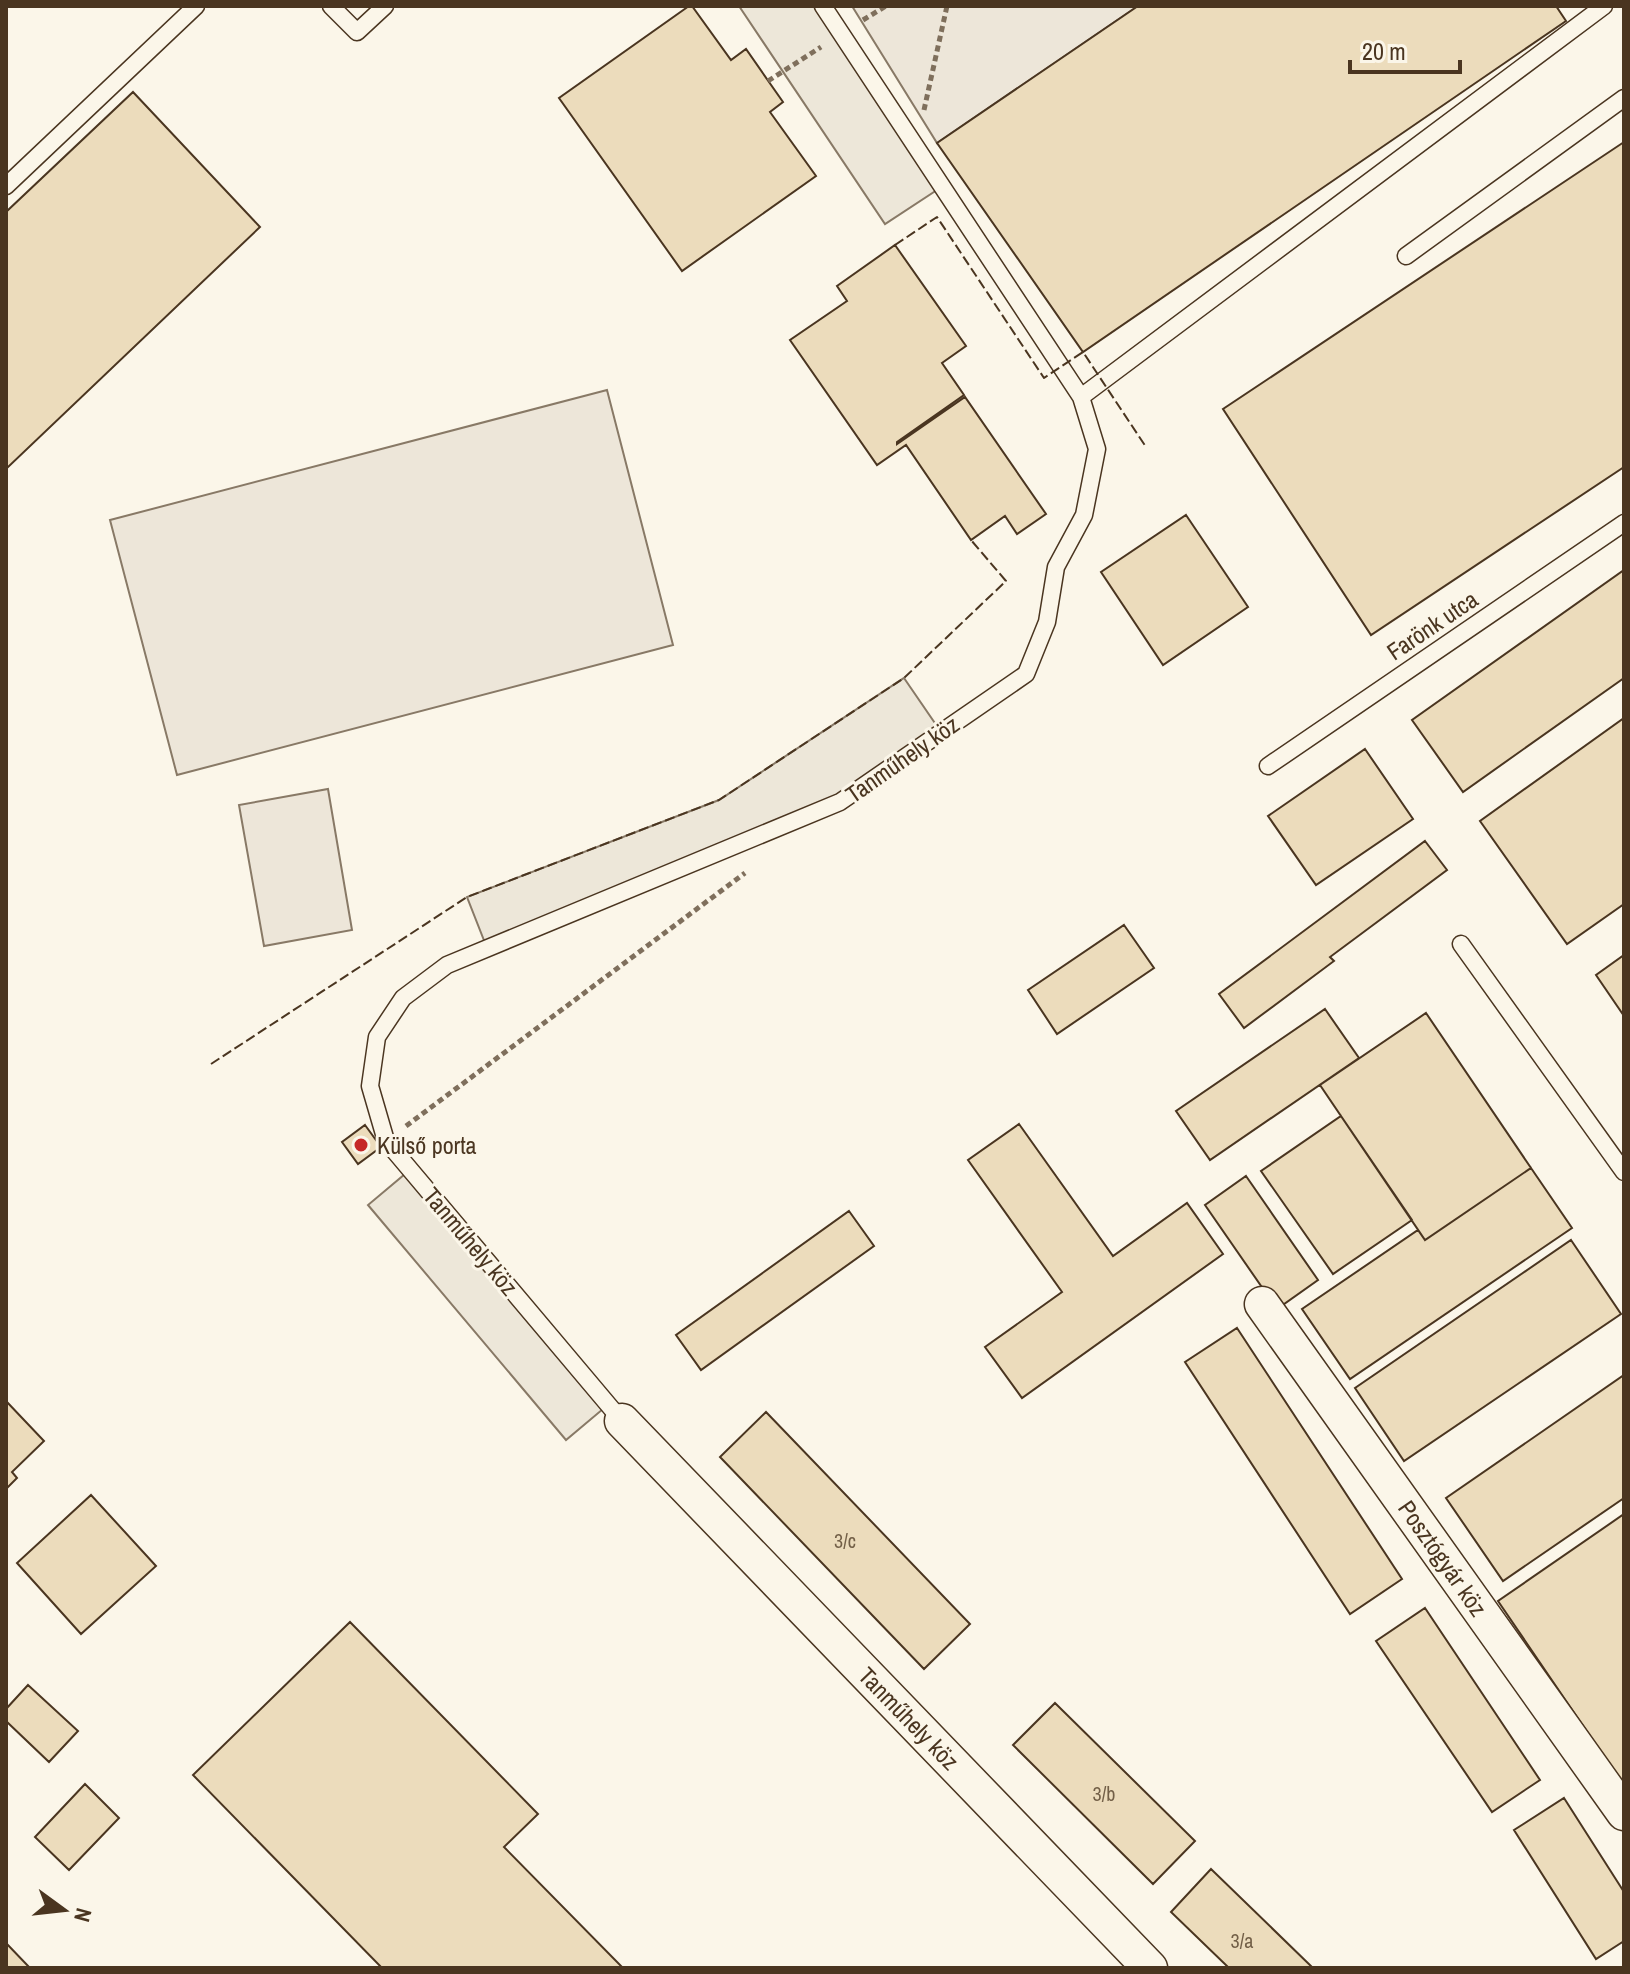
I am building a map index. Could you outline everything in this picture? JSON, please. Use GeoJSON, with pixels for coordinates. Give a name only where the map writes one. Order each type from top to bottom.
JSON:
{"type":"FeatureCollection","features":[{"type":"Feature","properties":{"kind":"street","name":"Posztógyár köz"},"geometry":{"type":"LineString","coordinates":[[1262,1304],[1624,1813]]}},
{"type":"Feature","properties":{"kind":"street","name":"Tanműhely köz"},"geometry":{"type":"LineString","coordinates":[[622,1421],[1150,1968]]}},
{"type":"Feature","properties":{"kind":"lane"},"geometry":{"type":"LineString","coordinates":[[6,186],[196,6]]}},
{"type":"Feature","properties":{"kind":"lane"},"geometry":{"type":"LineString","coordinates":[[331,6],[357,32],[385,6]]}},
{"type":"Feature","properties":{"kind":"lane","name":"Tanműhely köz"},"geometry":{"type":"LineString","coordinates":[[622,1421],[386,1141],[370,1086],[377,1037],[403,998],[447,965],[840,802],[1026,674],[1047,622],[1056,567],[1084,515],[1097,449],[1081,397],[823,6]]}},
{"type":"Feature","properties":{"kind":"lane"},"geometry":{"type":"LineString","coordinates":[[1081,397],[1604,6]]}},
{"type":"Feature","properties":{"kind":"lane"},"geometry":{"type":"LineString","coordinates":[[1406,256],[1624,98]]}},
{"type":"Feature","properties":{"kind":"lane","name":"Farönk utca"},"geometry":{"type":"LineString","coordinates":[[1268,766],[1624,523]]}},
{"type":"Feature","properties":{"kind":"lane"},"geometry":{"type":"LineString","coordinates":[[1461,944],[1624,1172]]}},
{"type":"Feature","properties":{"kind":"path"},"geometry":{"type":"LineString","coordinates":[[916,146],[947,6]]}},
{"type":"Feature","properties":{"kind":"path"},"geometry":{"type":"LineString","coordinates":[[386,1141],[752,868]]}},
{"type":"Feature","properties":{"kind":"shaded area"},"geometry":{"type":"Polygon","coordinates":[[[739,6],[822,6],[943,186],[885,224],[739,6]]]}},
{"type":"Feature","properties":{"kind":"shaded area"},"geometry":{"type":"Polygon","coordinates":[[[852,6],[1138,6],[937,143],[852,6]]]}},
{"type":"Feature","properties":{"kind":"shaded area"},"geometry":{"type":"Polygon","coordinates":[[[607,390],[673,645],[177,775],[110,520],[607,390]]]}},
{"type":"Feature","properties":{"kind":"shaded area"},"geometry":{"type":"Polygon","coordinates":[[[904,678],[941,732],[840,802],[487,948],[467,897],[719,800],[904,678]]]}},
{"type":"Feature","properties":{"kind":"shaded area"},"geometry":{"type":"Polygon","coordinates":[[[328,789],[352,930],[264,946],[239,805],[328,789]]]}},
{"type":"Feature","properties":{"kind":"shaded area"},"geometry":{"type":"Polygon","coordinates":[[[411,1169],[609,1404],[566,1440],[368,1205],[411,1169]]]}},
{"type":"Feature","properties":{"kind":"building"},"geometry":{"type":"Polygon","coordinates":[[[689,6],[731,60],[746,49],[783,102],[770,112],[816,176],[682,271],[559,98],[689,6]]]}},
{"type":"Feature","properties":{"kind":"building"},"geometry":{"type":"Polygon","coordinates":[[[1138,6],[1556,6],[1566,21],[1083,352],[937,143],[1138,6]]]}},
{"type":"Feature","properties":{"kind":"building"},"geometry":{"type":"Polygon","coordinates":[[[133,92],[260,227],[6,469],[6,212],[133,92]]]}},
{"type":"Feature","properties":{"kind":"building"},"geometry":{"type":"Polygon","coordinates":[[[1624,142],[1624,467],[1371,635],[1223,409],[1624,142]]]}},
{"type":"Feature","properties":{"kind":"building"},"geometry":{"type":"Polygon","coordinates":[[[895,245],[966,346],[942,363],[964,395],[897,444],[965,397],[1046,514],[1017,534],[1005,516],[971,540],[906,445],[877,465],[790,340],[847,301],[837,286],[895,245]]]}},
{"type":"Feature","properties":{"kind":"building"},"geometry":{"type":"Polygon","coordinates":[[[1186,515],[1248,607],[1163,665],[1101,572],[1186,515]]]}},
{"type":"Feature","properties":{"kind":"building"},"geometry":{"type":"Polygon","coordinates":[[[1624,570],[1624,678],[1463,792],[1412,720],[1624,570]]]}},
{"type":"Feature","properties":{"kind":"building"},"geometry":{"type":"Polygon","coordinates":[[[1624,718],[1624,904],[1567,944],[1480,821],[1624,718]]]}},
{"type":"Feature","properties":{"kind":"building"},"geometry":{"type":"Polygon","coordinates":[[[1365,749],[1413,819],[1316,885],[1268,816],[1365,749]]]}},
{"type":"Feature","properties":{"kind":"building"},"geometry":{"type":"Polygon","coordinates":[[[1425,841],[1447,870],[1330,957],[1334,961],[1244,1028],[1219,994],[1425,841]]]}},
{"type":"Feature","properties":{"kind":"building"},"geometry":{"type":"Polygon","coordinates":[[[1124,925],[1154,968],[1057,1034],[1028,990],[1124,925]]]}},
{"type":"Feature","properties":{"kind":"building"},"geometry":{"type":"Polygon","coordinates":[[[1624,955],[1624,1016],[1596,975],[1624,955]]]}},
{"type":"Feature","properties":{"kind":"building"},"geometry":{"type":"Polygon","coordinates":[[[1325,1009],[1359,1058],[1210,1160],[1176,1111],[1325,1009]]]}},
{"type":"Feature","properties":{"kind":"building"},"geometry":{"type":"Polygon","coordinates":[[[1426,1013],[1531,1168],[1425,1240],[1320,1085],[1426,1013]]]}},
{"type":"Feature","properties":{"kind":"building"},"geometry":{"type":"Polygon","coordinates":[[[1341,1116],[1412,1220],[1333,1274],[1261,1171],[1341,1116]]]}},
{"type":"Feature","properties":{"kind":"building"},"geometry":{"type":"Polygon","coordinates":[[[1019,1124],[1113,1256],[1187,1203],[1223,1254],[1022,1398],[985,1347],[1062,1292],[968,1160],[1019,1124]]]}},
{"type":"Feature","properties":{"kind":"building","name":"Külső porta"},"geometry":{"type":"Polygon","coordinates":[[[365,1125],[381,1147],[358,1164],[342,1142],[365,1125]]]}},
{"type":"Feature","properties":{"kind":"building"},"geometry":{"type":"Polygon","coordinates":[[[1531,1168],[1572,1228],[1350,1379],[1302,1309],[1418,1230],[1425,1240],[1531,1168]]]}},
{"type":"Feature","properties":{"kind":"building"},"geometry":{"type":"Polygon","coordinates":[[[1246,1176],[1318,1280],[1277,1309],[1205,1205],[1246,1176]]]}},
{"type":"Feature","properties":{"kind":"building"},"geometry":{"type":"Polygon","coordinates":[[[849,1211],[874,1246],[701,1370],[676,1335],[849,1211]]]}},
{"type":"Feature","properties":{"kind":"building"},"geometry":{"type":"Polygon","coordinates":[[[1571,1240],[1621,1314],[1404,1461],[1355,1388],[1571,1240]]]}},
{"type":"Feature","properties":{"kind":"building"},"geometry":{"type":"Polygon","coordinates":[[[1237,1328],[1402,1579],[1350,1614],[1185,1362],[1237,1328]]]}},
{"type":"Feature","properties":{"kind":"building"},"geometry":{"type":"Polygon","coordinates":[[[1624,1375],[1624,1498],[1503,1581],[1446,1498],[1624,1375]]]}},
{"type":"Feature","properties":{"kind":"building"},"geometry":{"type":"Polygon","coordinates":[[[6,1401],[44,1441],[12,1472],[17,1478],[6,1489],[6,1401]]]}},
{"type":"Feature","properties":{"kind":"building"},"geometry":{"type":"Polygon","coordinates":[[[766,1412],[970,1624],[924,1669],[720,1457],[766,1412]]]}},
{"type":"Feature","properties":{"kind":"building"},"geometry":{"type":"Polygon","coordinates":[[[91,1495],[156,1566],[81,1634],[17,1563],[91,1495]]]}},
{"type":"Feature","properties":{"kind":"building"},"geometry":{"type":"Polygon","coordinates":[[[1624,1514],[1624,1786],[1498,1601],[1624,1514]]]}},
{"type":"Feature","properties":{"kind":"building"},"geometry":{"type":"Polygon","coordinates":[[[1425,1608],[1540,1780],[1492,1812],[1376,1641],[1425,1608]]]}},
{"type":"Feature","properties":{"kind":"building"},"geometry":{"type":"Polygon","coordinates":[[[350,1622],[538,1814],[504,1847],[623,1968],[382,1968],[193,1775],[350,1622]]]}},
{"type":"Feature","properties":{"kind":"building"},"geometry":{"type":"Polygon","coordinates":[[[28,1685],[78,1731],[49,1762],[6,1721],[6,1709],[28,1685]]]}},
{"type":"Feature","properties":{"kind":"building"},"geometry":{"type":"Polygon","coordinates":[[[1055,1703],[1195,1841],[1153,1884],[1013,1745],[1055,1703]]]}},
{"type":"Feature","properties":{"kind":"building"},"geometry":{"type":"Polygon","coordinates":[[[85,1784],[119,1818],[69,1870],[35,1837],[85,1784]]]}},
{"type":"Feature","properties":{"kind":"building"},"geometry":{"type":"Polygon","coordinates":[[[1564,1798],[1624,1892],[1624,1941],[1596,1959],[1514,1830],[1564,1798]]]}},
{"type":"Feature","properties":{"kind":"building"},"geometry":{"type":"Polygon","coordinates":[[[1211,1869],[1313,1968],[1229,1968],[1171,1912],[1211,1869]]]}},
{"type":"Feature","properties":{"kind":"building"},"geometry":{"type":"Polygon","coordinates":[[[6,1943],[30,1968],[6,1968],[6,1943]]]}},
{"type":"Feature","properties":{"kind":"fence"},"geometry":{"type":"LineString","coordinates":[[895,245],[937,217],[1044,378],[1083,352],[1146,447]]}},
{"type":"Feature","properties":{"kind":"fence"},"geometry":{"type":"LineString","coordinates":[[211,1064],[467,897],[719,800],[904,678],[1006,581],[971,540]]}},
{"type":"Feature","properties":{"kind":"place","name":"Külső porta"},"geometry":{"type":"Point","coordinates":[361,1145]}}]}
